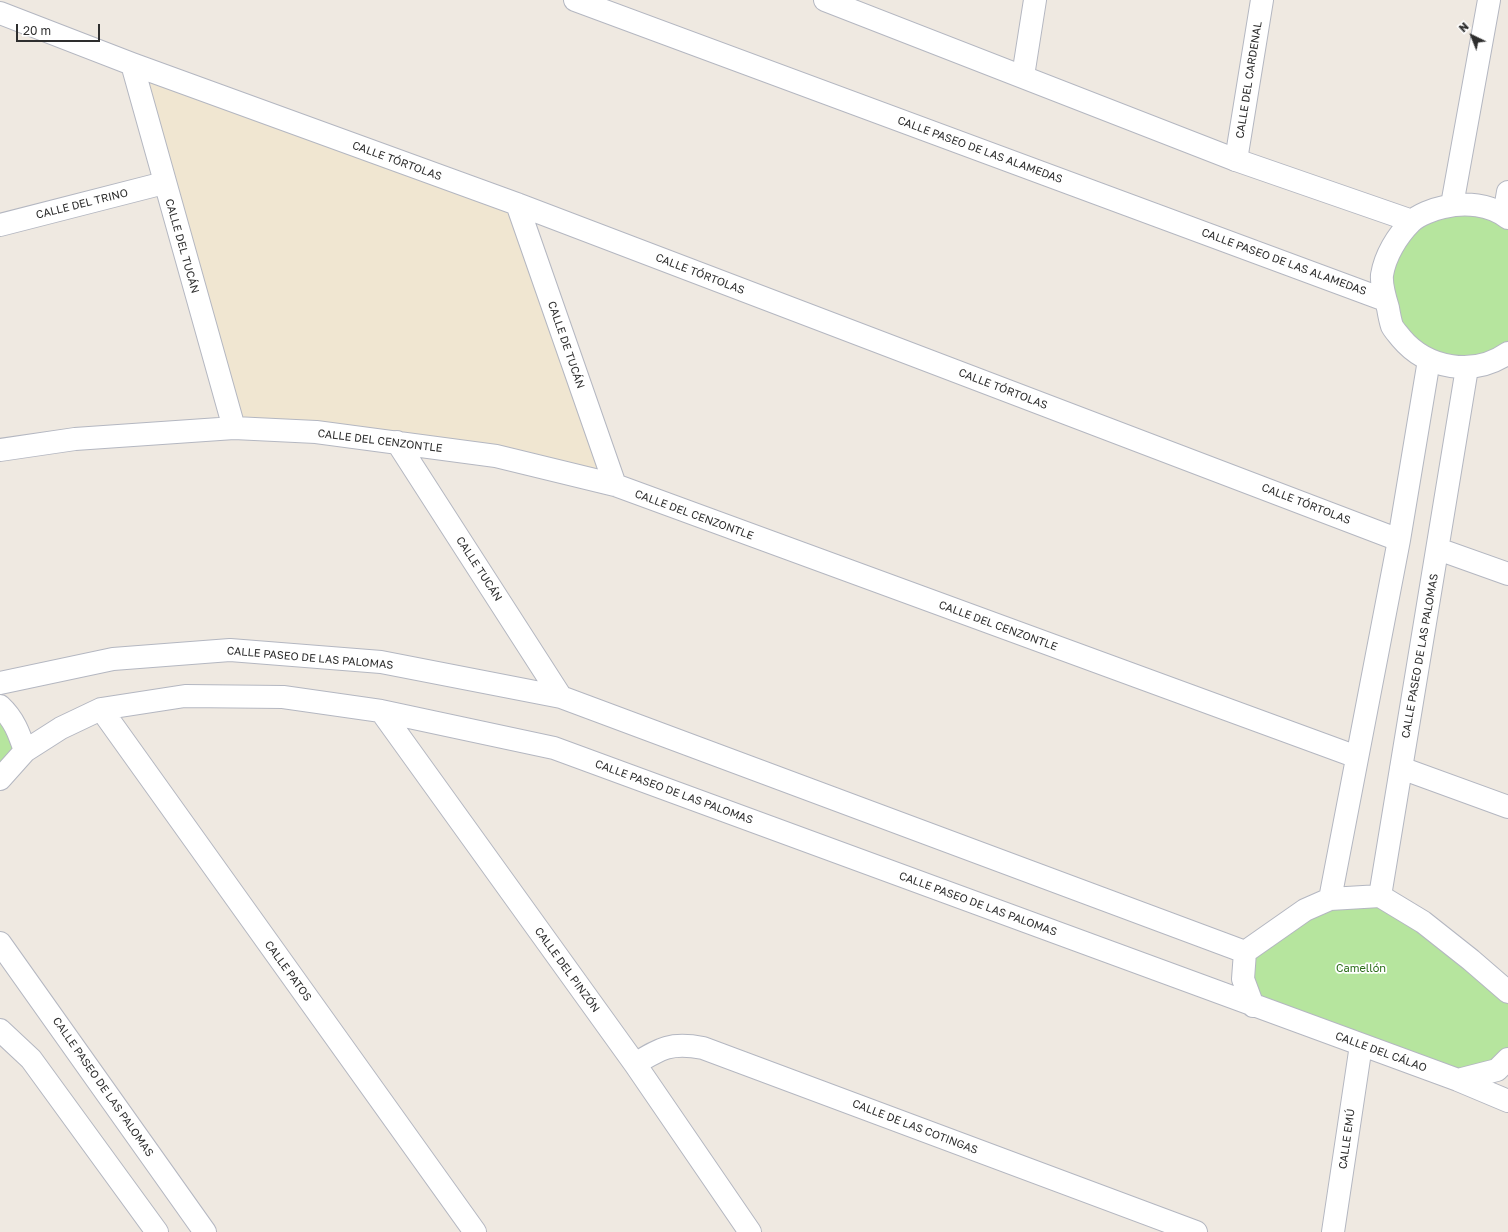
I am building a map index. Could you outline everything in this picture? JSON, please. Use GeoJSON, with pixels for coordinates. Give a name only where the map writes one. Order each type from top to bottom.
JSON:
{"type":"FeatureCollection","features":[{"type":"Feature","properties":{"kind":"street"},"geometry":{"type":"LineString","coordinates":[[0,1],[4,0]]}},
{"type":"Feature","properties":{"kind":"street","name":"CALLE PASEO DE LAS ALAMEDAS"},"geometry":{"type":"LineString","coordinates":[[575,0],[1386,300]]}},
{"type":"Feature","properties":{"kind":"street"},"geometry":{"type":"LineString","coordinates":[[825,0],[1236,160],[1412,221]]}},
{"type":"Feature","properties":{"kind":"street"},"geometry":{"type":"LineString","coordinates":[[1023,76],[1035,0]]}},
{"type":"Feature","properties":{"kind":"street","name":"CALLE DEL CARDENAL"},"geometry":{"type":"LineString","coordinates":[[1236,160],[1262,0]]}},
{"type":"Feature","properties":{"kind":"street"},"geometry":{"type":"LineString","coordinates":[[1452,205],[1489,0]]}},
{"type":"Feature","properties":{"kind":"street","name":"CALLE TÓRTOLAS"},"geometry":{"type":"LineString","coordinates":[[0,13],[132,64],[517,204],[1399,540]]}},
{"type":"Feature","properties":{"kind":"street","name":"CALLE DEL TUCÁN"},"geometry":{"type":"LineString","coordinates":[[132,64],[164,183],[234,428]]}},
{"type":"Feature","properties":{"kind":"street","name":"CALLE DEL TRINO"},"geometry":{"type":"LineString","coordinates":[[0,225],[164,183]]}},
{"type":"Feature","properties":{"kind":"street"},"geometry":{"type":"LineString","coordinates":[[1508,192],[1506,216],[1488,208],[1470,205],[1452,205],[1436,209],[1412,221],[1390,250],[1382,276],[1392,326],[1408,346],[1429,360],[1447,366],[1467,368],[1486,364],[1508,353]]}},
{"type":"Feature","properties":{"kind":"street","name":"CALLE DE TUCÁN"},"geometry":{"type":"LineString","coordinates":[[517,204],[614,485]]}},
{"type":"Feature","properties":{"kind":"street"},"geometry":{"type":"LineString","coordinates":[[1330,899],[1399,540],[1429,360]]}},
{"type":"Feature","properties":{"kind":"street","name":"CALLE PASEO DE LAS PALOMAS"},"geometry":{"type":"LineString","coordinates":[[1380,896],[1467,368]]}},
{"type":"Feature","properties":{"kind":"street","name":"CALLE DEL CENZONTLE"},"geometry":{"type":"LineString","coordinates":[[0,450],[75,439],[234,428],[316,432],[496,456],[614,485],[1357,757]]}},
{"type":"Feature","properties":{"kind":"street","name":"CALLE TUCÁN"},"geometry":{"type":"LineString","coordinates":[[397,442],[561,696]]}},
{"type":"Feature","properties":{"kind":"street"},"geometry":{"type":"LineString","coordinates":[[1438,549],[1508,574]]}},
{"type":"Feature","properties":{"kind":"street","name":"CALLE PASEO DE LAS PALOMAS"},"geometry":{"type":"LineString","coordinates":[[0,683],[113,659],[230,650],[381,662],[561,696],[1245,952]]}},
{"type":"Feature","properties":{"kind":"street","name":"CALLE PASEO DE LAS PALOMAS"},"geometry":{"type":"LineString","coordinates":[[0,779],[26,751],[61,728],[101,709],[185,696],[200,696],[283,697],[381,711],[554,748],[1253,1006]]}},
{"type":"Feature","properties":{"kind":"street"},"geometry":{"type":"LineString","coordinates":[[0,706],[11,716],[18,729],[26,751]]}},
{"type":"Feature","properties":{"kind":"street","name":"CALLE PATOS"},"geometry":{"type":"LineString","coordinates":[[101,709],[475,1232]]}},
{"type":"Feature","properties":{"kind":"street","name":"CALLE DEL PINZÓN"},"geometry":{"type":"LineString","coordinates":[[381,711],[635,1064],[750,1232]]}},
{"type":"Feature","properties":{"kind":"street"},"geometry":{"type":"LineString","coordinates":[[1401,768],[1508,807]]}},
{"type":"Feature","properties":{"kind":"street"},"geometry":{"type":"LineString","coordinates":[[1253,1006],[1243,979],[1245,952],[1305,910],[1330,899],[1380,896],[1423,922],[1508,992]]}},
{"type":"Feature","properties":{"kind":"street","name":"CALLE PASEO DE LAS PALOMAS"},"geometry":{"type":"LineString","coordinates":[[0,942],[205,1232]]}},
{"type":"Feature","properties":{"kind":"street","name":"CALLE DEL CÁLAO"},"geometry":{"type":"LineString","coordinates":[[1253,1006],[1458,1080],[1508,1101]]}},
{"type":"Feature","properties":{"kind":"street"},"geometry":{"type":"LineString","coordinates":[[0,1030],[31,1059],[157,1232]]}},
{"type":"Feature","properties":{"kind":"street","name":"CALLE DE LAS COTINGAS"},"geometry":{"type":"LineString","coordinates":[[635,1064],[655,1052],[671,1046],[686,1045],[703,1048],[1196,1232]]}},
{"type":"Feature","properties":{"kind":"street","name":"CALLE EMÚ"},"geometry":{"type":"LineString","coordinates":[[1333,1232],[1361,1045]]}},
{"type":"Feature","properties":{"kind":"street"},"geometry":{"type":"LineString","coordinates":[[1458,1080],[1497,1070],[1508,1059]]}},
{"type":"Feature","properties":{"kind":"shaded area"},"geometry":{"type":"Polygon","coordinates":[[[132,64],[517,204],[615,485],[555,470],[234,428],[132,64]]]}},
{"type":"Feature","properties":{"kind":"green space"},"geometry":{"type":"Polygon","coordinates":[[[1436,209],[1508,218],[1508,353],[1447,366],[1392,326],[1390,250],[1436,209]]]}},
{"type":"Feature","properties":{"kind":"green space"},"geometry":{"type":"Polygon","coordinates":[[[0,706],[25,751],[0,779],[0,706]]]}},
{"type":"Feature","properties":{"kind":"green space","name":"Camellón"},"geometry":{"type":"Polygon","coordinates":[[[1380,896],[1508,992],[1508,1059],[1458,1080],[1253,1006],[1245,952],[1305,910],[1380,896]]]}}]}
